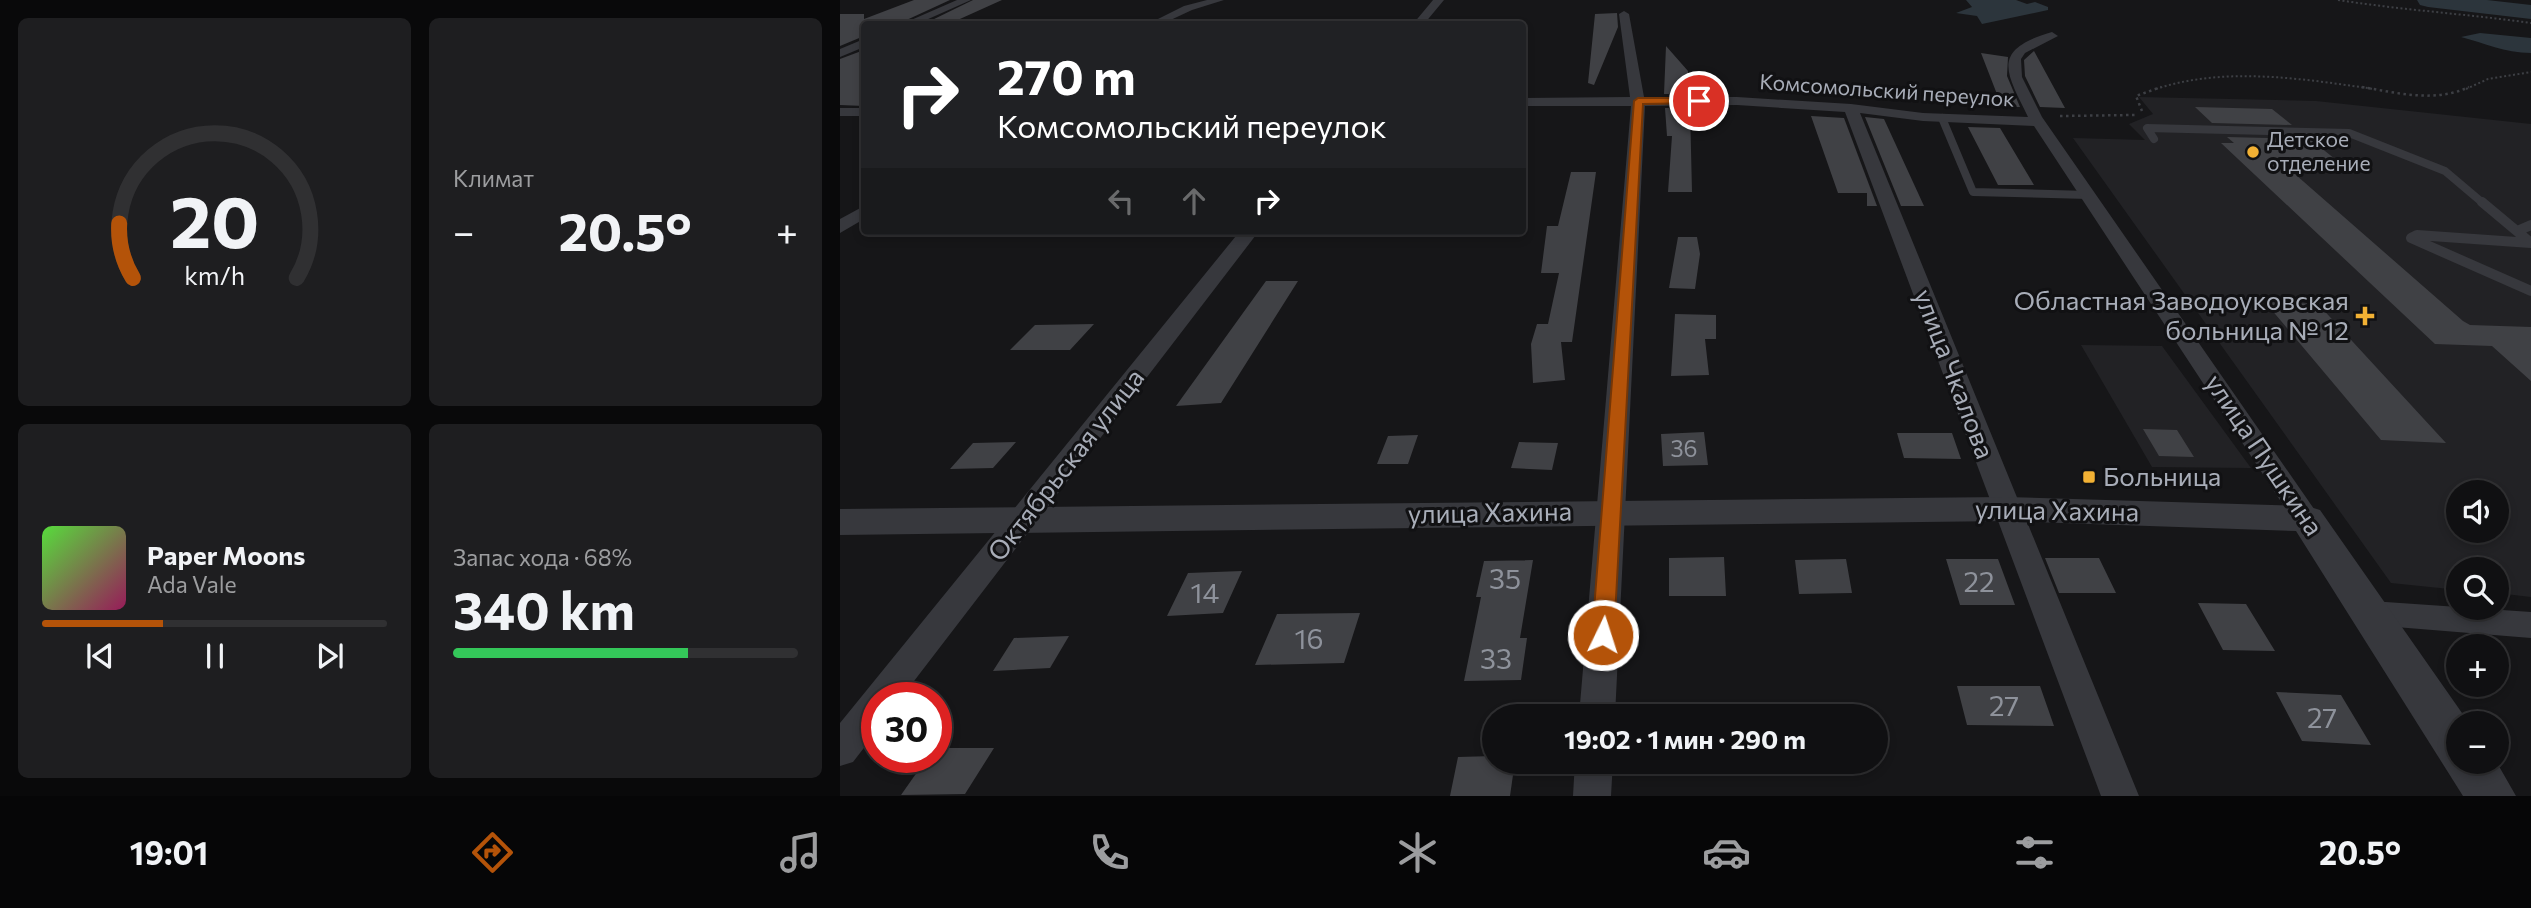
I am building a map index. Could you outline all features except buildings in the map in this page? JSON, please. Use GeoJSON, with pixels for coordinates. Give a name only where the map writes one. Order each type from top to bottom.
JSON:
{"type":"FeatureCollection","features":[{"type":"Feature","properties":{"kind":"street"},"geometry":{"type":"LineString","coordinates":[[915,21],[966,0]]}},
{"type":"Feature","properties":{"kind":"street"},"geometry":{"type":"LineString","coordinates":[[1160,21],[1188,8],[1219,0]]}},
{"type":"Feature","properties":{"kind":"street"},"geometry":{"type":"LineString","coordinates":[[1421,21],[1439,0]]}},
{"type":"Feature","properties":{"kind":"street"},"geometry":{"type":"LineString","coordinates":[[1598,704],[1638,101],[1624,14]]}},
{"type":"Feature","properties":{"kind":"street","name":"улица Пушкина"},"geometry":{"type":"LineString","coordinates":[[2052,36],[2024,46],[2014,55],[2012,67],[2037,120],[2446,727]]}},
{"type":"Feature","properties":{"kind":"street"},"geometry":{"type":"LineString","coordinates":[[840,53],[861,44]]}},
{"type":"Feature","properties":{"kind":"street","name":"Комсомольский переулок"},"geometry":{"type":"LineString","coordinates":[[1526,103],[1737,101],[1851,108],[1942,118],[2037,120]]}},
{"type":"Feature","properties":{"kind":"street","name":"улица Чкалова"},"geometry":{"type":"LineString","coordinates":[[1851,108],[2120,796]]}},
{"type":"Feature","properties":{"kind":"street"},"geometry":{"type":"LineString","coordinates":[[840,112],[861,112]]}},
{"type":"Feature","properties":{"kind":"street"},"geometry":{"type":"LineString","coordinates":[[840,227],[861,214]]}},
{"type":"Feature","properties":{"kind":"street","name":"Октябрьская улица"},"geometry":{"type":"LineString","coordinates":[[894,682],[1247,235]]}},
{"type":"Feature","properties":{"kind":"street","name":"улица Хахина"},"geometry":{"type":"LineString","coordinates":[[840,522],[1611,511],[2006,509],[2308,519]]}},
{"type":"Feature","properties":{"kind":"street"},"geometry":{"type":"LineString","coordinates":[[2371,613],[2531,625]]}},
{"type":"Feature","properties":{"kind":"street"},"geometry":{"type":"LineString","coordinates":[[840,750],[861,724]]}},
{"type":"Feature","properties":{"kind":"street"},"geometry":{"type":"LineString","coordinates":[[1592,796],[1593,774]]}},
{"type":"Feature","properties":{"kind":"street"},"geometry":{"type":"LineString","coordinates":[[2477,774],[2491,796]]}},
{"type":"Feature","properties":{"kind":"lane"},"geometry":{"type":"LineString","coordinates":[[1942,118],[1973,192],[2089,195]]}},
{"type":"Feature","properties":{"kind":"lane"},"geometry":{"type":"LineString","coordinates":[[2154,139],[2147,128],[2329,128],[2354,134],[2445,171],[2531,243],[2417,235],[2411,238],[2531,291]]}},
{"type":"Feature","properties":{"kind":"lane"},"geometry":{"type":"LineString","coordinates":[[2517,231],[2531,225]]}},
{"type":"Feature","properties":{"kind":"path"},"geometry":{"type":"LineString","coordinates":[[2338,0],[2411,11],[2460,13],[2531,23]]}},
{"type":"Feature","properties":{"kind":"path"},"geometry":{"type":"LineString","coordinates":[[2037,120],[2143,115],[2136,96],[2157,87],[2204,78],[2254,77],[2430,97],[2457,93],[2488,79],[2531,72]]}},
{"type":"Feature","properties":{"kind":"shaded area"},"geometry":{"type":"Polygon","coordinates":[[[1966,0],[2016,0],[2027,4],[2035,2],[2048,7],[2048,10],[1982,24],[1977,16],[1956,13],[1972,7],[1966,0]]]}},
{"type":"Feature","properties":{"kind":"shaded area"},"geometry":{"type":"Polygon","coordinates":[[[2480,33],[2531,38],[2531,53],[2503,50],[2461,37],[2480,33]]]}},
{"type":"Feature","properties":{"kind":"shaded area","name":"Областная Заводоуковская больница № 12"},"geometry":{"type":"Polygon","coordinates":[[[2139,97],[2316,101],[2531,124],[2531,597],[2509,594],[2509,557],[2446,557],[2446,589],[2391,583],[2073,138],[2145,140],[2129,124],[2153,114],[2139,97]]]}},
{"type":"Feature","properties":{"kind":"shaded area"},"geometry":{"type":"Polygon","coordinates":[[[2081,345],[2162,346],[2251,468],[2152,467],[2081,345]]]}},
{"type":"Feature","properties":{"kind":"waterway"},"geometry":{"type":"LineString","coordinates":[[2428,0],[2531,12]]}},
{"type":"Feature","properties":{"kind":"place","name":"Детское отделение"},"geometry":{"type":"Point","coordinates":[2253,152]}},
{"type":"Feature","properties":{"kind":"place","name":"Областная Заводоуковская больница № 12"},"geometry":{"type":"Point","coordinates":[2365,316]}},
{"type":"Feature","properties":{"kind":"place","name":"Больница"},"geometry":{"type":"Point","coordinates":[2089,477]}},
{"type":"Feature","properties":{"kind":"route"},"geometry":{"type":"LineString","coordinates":[[1603,635],[1638,101],[1699,101]]}}]}
